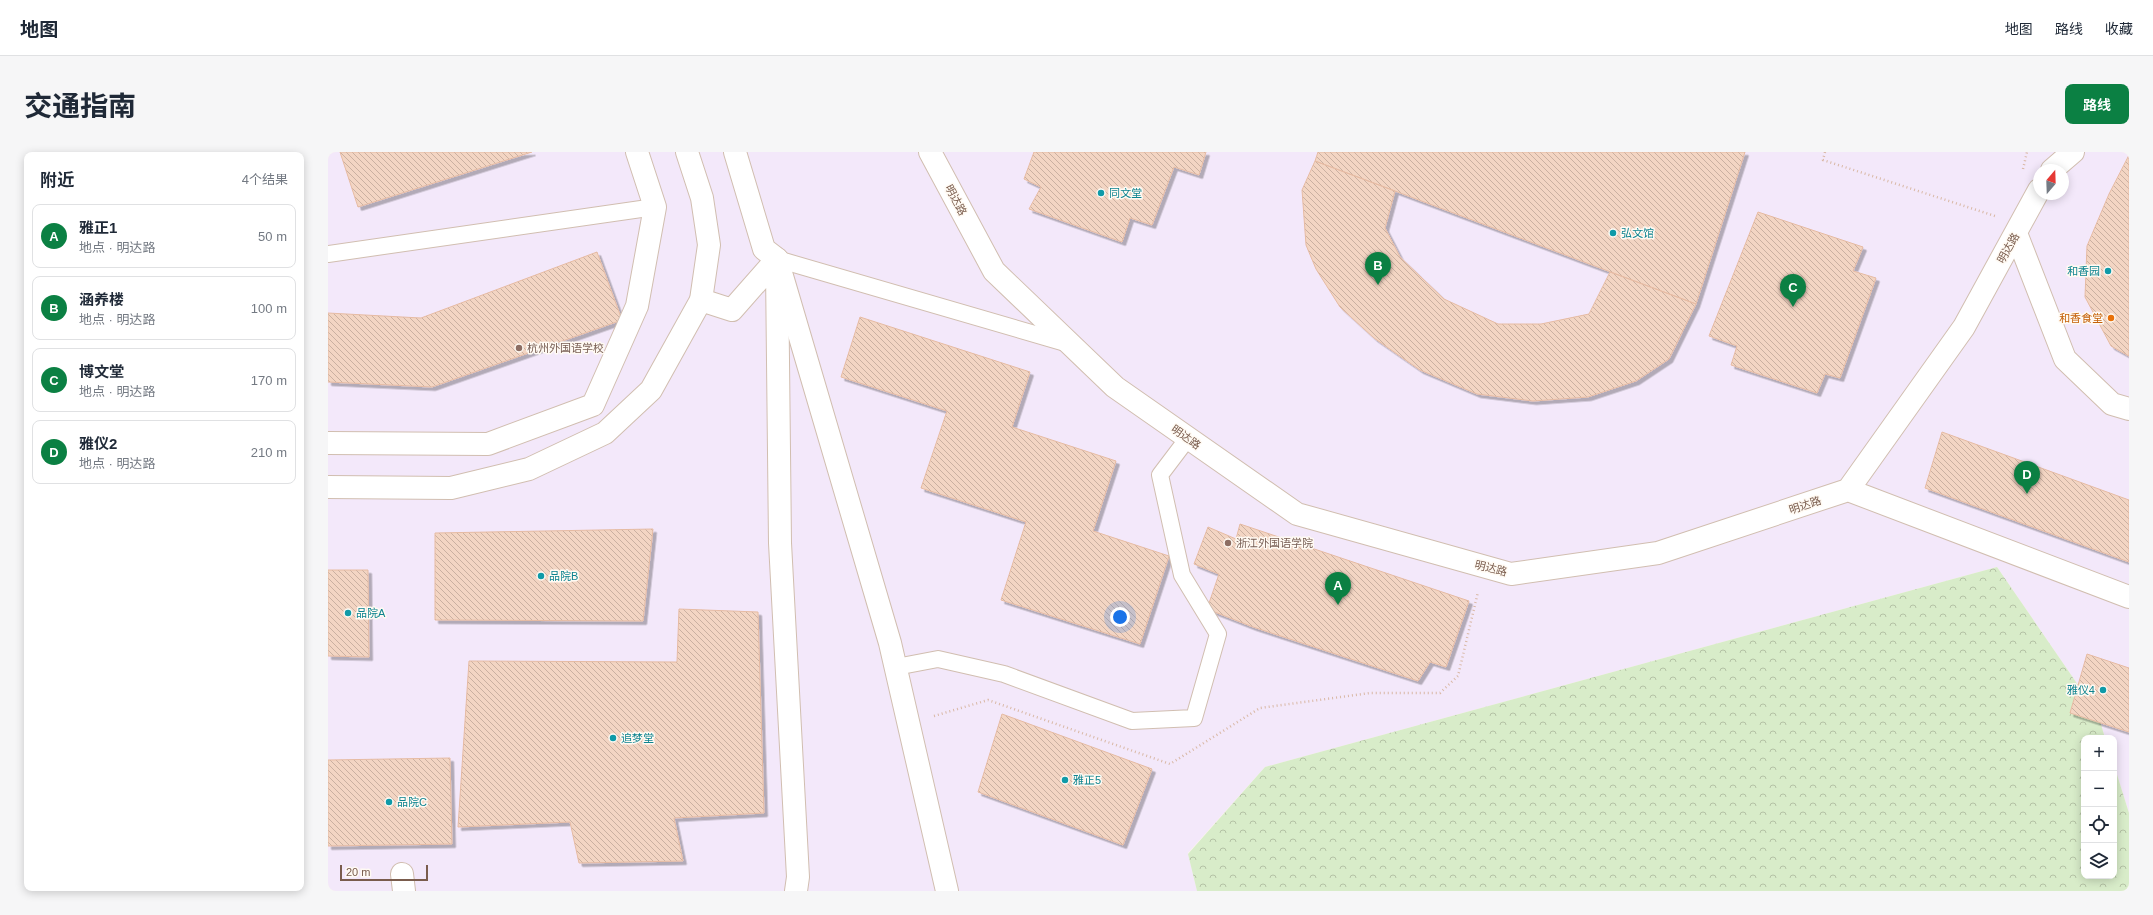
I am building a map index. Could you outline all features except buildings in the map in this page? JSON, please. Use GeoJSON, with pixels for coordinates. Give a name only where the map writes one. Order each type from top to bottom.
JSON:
{"type":"FeatureCollection","features":[{"type":"Feature","properties":{"kind":"street"},"geometry":{"type":"LineString","coordinates":[[328,443],[488,444],[594,405],[637,306],[655,207],[637,152]]}},
{"type":"Feature","properties":{"kind":"street"},"geometry":{"type":"LineString","coordinates":[[328,486],[451,488],[529,470],[605,433],[651,390],[701,300],[709,245],[702,198],[687,152]]}},
{"type":"Feature","properties":{"kind":"street"},"geometry":{"type":"LineString","coordinates":[[735,152],[764,249],[777,259],[896,667],[947,891]]}},
{"type":"Feature","properties":{"kind":"street","name":"明达路"},"geometry":{"type":"LineString","coordinates":[[930,152],[994,271],[1115,387],[1297,514],[1511,574],[1658,553],[1848,490],[1964,327],[2034,200]]}},
{"type":"Feature","properties":{"kind":"street"},"geometry":{"type":"LineString","coordinates":[[2059,164],[2073,152]]}},
{"type":"Feature","properties":{"kind":"street"},"geometry":{"type":"LineString","coordinates":[[2018,229],[2065,359],[2112,404],[2129,409]]}},
{"type":"Feature","properties":{"kind":"street"},"geometry":{"type":"LineString","coordinates":[[701,300],[732,310],[777,259]]}},
{"type":"Feature","properties":{"kind":"street"},"geometry":{"type":"LineString","coordinates":[[777,259],[780,544],[792,886]]}},
{"type":"Feature","properties":{"kind":"street"},"geometry":{"type":"LineString","coordinates":[[1848,490],[2129,597]]}},
{"type":"Feature","properties":{"kind":"lane"},"geometry":{"type":"LineString","coordinates":[[328,254],[655,207]]}},
{"type":"Feature","properties":{"kind":"lane"},"geometry":{"type":"LineString","coordinates":[[777,259],[1070,344]]}},
{"type":"Feature","properties":{"kind":"lane"},"geometry":{"type":"LineString","coordinates":[[896,667],[938,659],[1004,674],[1132,722],[1194,718],[1218,634],[1182,575],[1160,475],[1188,438]]}},
{"type":"Feature","properties":{"kind":"path"},"geometry":{"type":"LineString","coordinates":[[1825,152],[1823,160],[2018,229]]}},
{"type":"Feature","properties":{"kind":"path"},"geometry":{"type":"LineString","coordinates":[[908,723],[988,700],[1170,764],[1260,708],[1370,693],[1440,692],[1458,676],[1484,567]]}},
{"type":"Feature","properties":{"kind":"shaded area","name":"浙江外国语学院"},"geometry":{"type":"Polygon","coordinates":[[[328,152],[2129,152],[2129,813],[2117,775],[2117,735],[2104,735],[2098,714],[1997,567],[1265,767],[1188,853],[1197,891],[328,891],[328,152]]]}},
{"type":"Feature","properties":{"kind":"green space"},"geometry":{"type":"Polygon","coordinates":[[[1997,567],[2098,714],[2104,735],[2081,735],[2081,879],[2117,879],[2117,775],[2129,813],[2129,891],[1197,891],[1188,854],[1265,767],[1997,567]]]}},
{"type":"Feature","properties":{"kind":"place","name":"同文堂"},"geometry":{"type":"Point","coordinates":[1101,193]}},
{"type":"Feature","properties":{"kind":"place","name":"弘文馆"},"geometry":{"type":"Point","coordinates":[1613,233]}},
{"type":"Feature","properties":{"kind":"place","name":"和香园"},"geometry":{"type":"Point","coordinates":[2108,271]}},
{"type":"Feature","properties":{"kind":"place","name":"涵养楼"},"geometry":{"type":"Point","coordinates":[1378,285]}},
{"type":"Feature","properties":{"kind":"place","name":"博文堂"},"geometry":{"type":"Point","coordinates":[1793,307]}},
{"type":"Feature","properties":{"kind":"place","name":"和香食堂"},"geometry":{"type":"Point","coordinates":[2111,318]}},
{"type":"Feature","properties":{"kind":"place","name":"杭州外国语学校"},"geometry":{"type":"Point","coordinates":[519,348]}},
{"type":"Feature","properties":{"kind":"place","name":"雅仪2"},"geometry":{"type":"Point","coordinates":[2027,494]}},
{"type":"Feature","properties":{"kind":"place","name":"浙江外国语学院"},"geometry":{"type":"Point","coordinates":[1228,543]}},
{"type":"Feature","properties":{"kind":"place","name":"品院B"},"geometry":{"type":"Point","coordinates":[541,576]}},
{"type":"Feature","properties":{"kind":"place","name":"雅正1"},"geometry":{"type":"Point","coordinates":[1338,605]}},
{"type":"Feature","properties":{"kind":"place","name":"品院A"},"geometry":{"type":"Point","coordinates":[348,613]}},
{"type":"Feature","properties":{"kind":"place","name":"雅仪4"},"geometry":{"type":"Point","coordinates":[2103,690]}},
{"type":"Feature","properties":{"kind":"place","name":"追梦堂"},"geometry":{"type":"Point","coordinates":[613,738]}},
{"type":"Feature","properties":{"kind":"place","name":"雅正5"},"geometry":{"type":"Point","coordinates":[1065,780]}},
{"type":"Feature","properties":{"kind":"place","name":"品院C"},"geometry":{"type":"Point","coordinates":[389,802]}}]}
